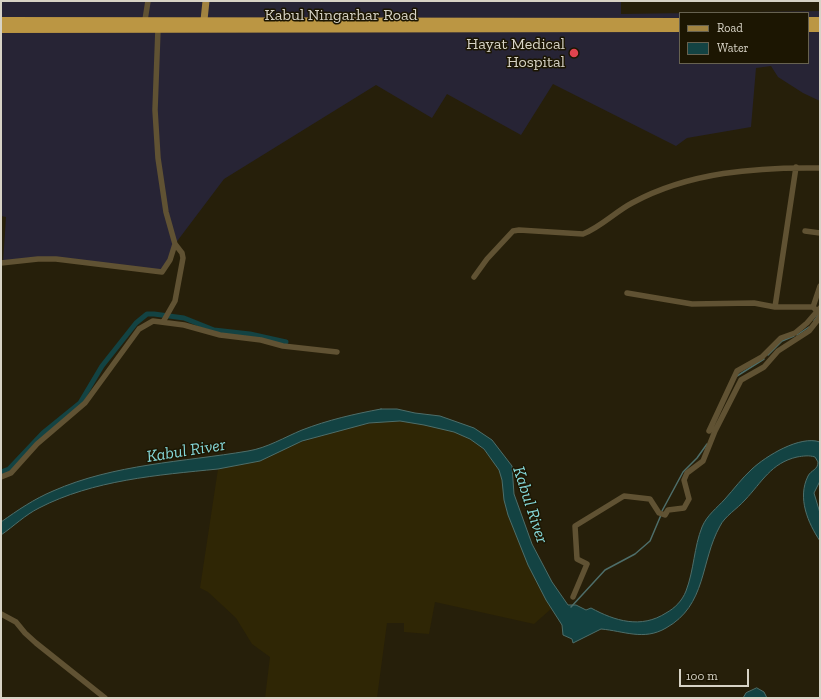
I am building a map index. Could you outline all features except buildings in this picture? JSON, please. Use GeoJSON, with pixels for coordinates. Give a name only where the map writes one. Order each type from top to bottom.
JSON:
{"type":"FeatureCollection","features":[{"type":"Feature","properties":{"kind":"highway","name":"Kabul Ningarhar Road"},"geometry":{"type":"LineString","coordinates":[[1,29],[37,25],[145,20],[524,25]]}},
{"type":"Feature","properties":{"kind":"highway","name":"Kabul Ningarhar Road"},"geometry":{"type":"LineString","coordinates":[[1,21],[37,25],[158,29],[610,25],[679,22]]}},
{"type":"Feature","properties":{"kind":"highway"},"geometry":{"type":"LineString","coordinates":[[809,21],[820,21]]}},
{"type":"Feature","properties":{"kind":"highway","name":"Kabul Ningarhar Road"},"geometry":{"type":"LineString","coordinates":[[610,25],[679,28]]}},
{"type":"Feature","properties":{"kind":"highway"},"geometry":{"type":"LineString","coordinates":[[809,28],[820,28]]}},
{"type":"Feature","properties":{"kind":"main road"},"geometry":{"type":"LineString","coordinates":[[204,20],[206,1]]}},
{"type":"Feature","properties":{"kind":"street"},"geometry":{"type":"LineString","coordinates":[[145,20],[148,1]]}},
{"type":"Feature","properties":{"kind":"street"},"geometry":{"type":"LineString","coordinates":[[158,29],[155,110],[157,139],[166,212],[183,258],[175,301],[163,322]]}},
{"type":"Feature","properties":{"kind":"street"},"geometry":{"type":"LineString","coordinates":[[474,277],[487,258],[513,232],[519,230],[583,234],[591,231],[631,203],[682,182],[712,175],[796,167],[820,168]]}},
{"type":"Feature","properties":{"kind":"street"},"geometry":{"type":"LineString","coordinates":[[775,307],[796,167]]}},
{"type":"Feature","properties":{"kind":"street"},"geometry":{"type":"LineString","coordinates":[[805,231],[820,233]]}},
{"type":"Feature","properties":{"kind":"street"},"geometry":{"type":"LineString","coordinates":[[1,263],[38,259],[56,259],[162,272],[178,246]]}},
{"type":"Feature","properties":{"kind":"street"},"geometry":{"type":"LineString","coordinates":[[708,431],[737,371],[762,356],[781,338],[795,333],[807,323],[817,310],[820,286]]}},
{"type":"Feature","properties":{"kind":"street"},"geometry":{"type":"LineString","coordinates":[[627,292],[692,304],[754,303],[775,307],[817,310]]}},
{"type":"Feature","properties":{"kind":"street"},"geometry":{"type":"LineString","coordinates":[[573,597],[588,564],[577,559],[575,526],[624,496],[650,499],[659,513],[665,515],[668,510],[684,508],[690,499],[684,480],[687,473],[703,461],[715,431],[741,380],[766,365],[778,351],[809,331],[820,317]]}},
{"type":"Feature","properties":{"kind":"street"},"geometry":{"type":"LineString","coordinates":[[1,477],[11,474],[37,444],[85,403],[139,329],[154,321],[184,325],[220,335],[261,340],[283,346],[337,352]]}},
{"type":"Feature","properties":{"kind":"street"},"geometry":{"type":"LineString","coordinates":[[1,614],[16,622],[36,643],[105,698]]}},
{"type":"Feature","properties":{"kind":"shaded area"},"geometry":{"type":"Polygon","coordinates":[[[1,1],[621,1],[621,14],[679,13],[679,64],[809,64],[809,12],[754,12],[820,11],[820,101],[803,93],[778,77],[771,66],[756,68],[751,127],[687,138],[676,146],[553,84],[521,135],[447,94],[432,118],[376,85],[224,179],[175,244],[164,271],[56,259],[3,263],[6,217],[1,216],[1,1]]]}},
{"type":"Feature","properties":{"kind":"sand"},"geometry":{"type":"Polygon","coordinates":[[[385,421],[417,423],[450,430],[479,446],[491,457],[501,476],[508,515],[551,609],[534,624],[435,602],[429,634],[404,632],[404,623],[387,623],[377,698],[265,698],[270,657],[252,644],[236,618],[208,592],[200,588],[218,469],[260,461],[289,446],[347,428],[385,421]]]}},
{"type":"Feature","properties":{"kind":"water"},"geometry":{"type":"Polygon","coordinates":[[[381,409],[397,409],[440,416],[474,428],[492,440],[512,466],[514,494],[532,544],[552,582],[568,605],[576,605],[586,610],[591,608],[619,620],[638,622],[657,618],[669,611],[680,601],[686,591],[691,575],[699,535],[709,515],[758,464],[774,453],[803,441],[820,442],[820,481],[814,493],[820,513],[820,541],[808,518],[804,501],[805,484],[809,474],[817,467],[818,462],[815,457],[810,456],[797,457],[788,460],[774,468],[745,500],[722,522],[709,554],[696,595],[689,607],[679,618],[666,628],[650,634],[642,635],[601,629],[573,643],[572,639],[563,635],[562,625],[546,600],[528,565],[508,515],[499,470],[484,449],[470,439],[454,432],[400,421],[369,423],[302,441],[260,461],[218,469],[126,480],[81,491],[39,508],[24,517],[1,535],[1,522],[39,498],[76,482],[124,469],[255,450],[322,423],[381,409]]]}},
{"type":"Feature","properties":{"kind":"water"},"geometry":{"type":"Polygon","coordinates":[[[757,688],[764,692],[767,698],[743,698],[746,693],[757,688]]]}},
{"type":"Feature","properties":{"kind":"waterway"},"geometry":{"type":"LineString","coordinates":[[1,472],[9,469],[43,433],[80,403],[102,366],[136,323],[147,314],[184,318],[214,330],[250,334],[286,342]]}},
{"type":"Feature","properties":{"kind":"waterway"},"geometry":{"type":"LineString","coordinates":[[814,321],[819,314]]}},
{"type":"Feature","properties":{"kind":"waterway"},"geometry":{"type":"LineString","coordinates":[[797,335],[809,327]]}},
{"type":"Feature","properties":{"kind":"waterway"},"geometry":{"type":"LineString","coordinates":[[768,355],[782,341],[794,336]]}},
{"type":"Feature","properties":{"kind":"waterway"},"geometry":{"type":"LineString","coordinates":[[737,376],[764,359]]}},
{"type":"Feature","properties":{"kind":"waterway"},"geometry":{"type":"LineString","coordinates":[[662,511],[683,472],[697,458],[707,444]]}},
{"type":"Feature","properties":{"kind":"waterway"},"geometry":{"type":"LineString","coordinates":[[571,607],[605,570],[635,554],[650,541],[661,515]]}},
{"type":"Feature","properties":{"kind":"place","name":"Hayat Medical Hospital"},"geometry":{"type":"Point","coordinates":[574,53]}},
{"type":"Feature","properties":{"kind":"water label","name":"Kabul River"},"geometry":{"type":"Point","coordinates":[186,451]}},
{"type":"Feature","properties":{"kind":"water label","name":"Kabul River"},"geometry":{"type":"Point","coordinates":[530,505]}}]}
